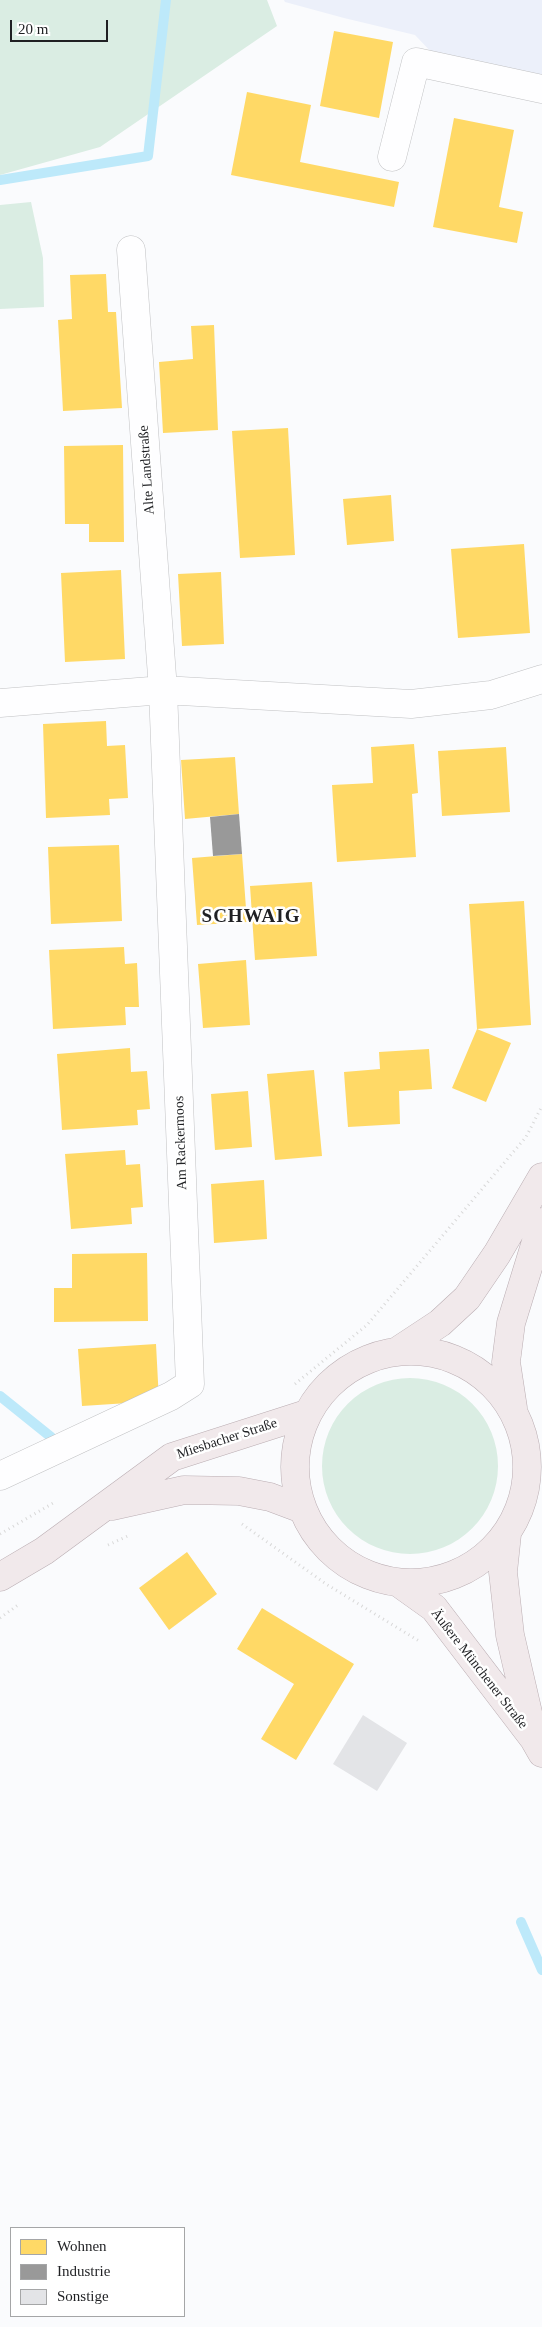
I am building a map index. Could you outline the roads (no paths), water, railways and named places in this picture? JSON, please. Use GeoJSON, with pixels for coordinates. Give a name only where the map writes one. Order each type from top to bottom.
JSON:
{"type":"FeatureCollection","features":[{"type":"Feature","properties":{"kind":"main road"},"geometry":{"type":"LineString","coordinates":[[542,1177],[497,1254],[467,1298],[440,1323],[399,1350],[362,1360],[330,1382],[306,1414],[296,1445],[294,1477],[302,1509],[324,1545],[358,1571],[399,1584],[440,1580],[478,1563],[507,1534],[525,1494],[527,1450],[513,1408],[506,1362],[511,1323],[542,1222]]}},
{"type":"Feature","properties":{"kind":"main road"},"geometry":{"type":"LineString","coordinates":[[399,1350],[444,1354],[484,1374],[513,1408]]}},
{"type":"Feature","properties":{"kind":"main road","name":"Miesbacher Straße"},"geometry":{"type":"LineString","coordinates":[[0,1577],[44,1551],[172,1457],[306,1414]]}},
{"type":"Feature","properties":{"kind":"main road","name":"Miesbacher Straße"},"geometry":{"type":"LineString","coordinates":[[103,1508],[184,1490],[240,1491],[270,1497],[302,1509]]}},
{"type":"Feature","properties":{"kind":"main road","name":"Äußere Münchener Straße"},"geometry":{"type":"LineString","coordinates":[[507,1534],[503,1572],[510,1635],[538,1746]]}},
{"type":"Feature","properties":{"kind":"main road","name":"Äußere Münchener Straße"},"geometry":{"type":"LineString","coordinates":[[399,1584],[434,1608],[538,1746]]}},
{"type":"Feature","properties":{"kind":"street"},"geometry":{"type":"LineString","coordinates":[[392,157],[416,62],[542,89]]}},
{"type":"Feature","properties":{"kind":"street","name":"Alte Landstraße"},"geometry":{"type":"LineString","coordinates":[[131,250],[163,690]]}},
{"type":"Feature","properties":{"kind":"street"},"geometry":{"type":"LineString","coordinates":[[0,703],[163,690],[411,704],[491,695],[542,679]]}},
{"type":"Feature","properties":{"kind":"street","name":"Am Rackermoos"},"geometry":{"type":"LineString","coordinates":[[0,1476],[171,1396],[190,1384],[163,690]]}},
{"type":"Feature","properties":{"kind":"waterway"},"geometry":{"type":"LineString","coordinates":[[0,180],[148,156],[166,0]]}},
{"type":"Feature","properties":{"kind":"waterway"},"geometry":{"type":"LineString","coordinates":[[0,1396],[51,1437]]}},
{"type":"Feature","properties":{"kind":"waterway"},"geometry":{"type":"LineString","coordinates":[[521,1922],[542,1970]]}},
{"type":"Feature","properties":{"kind":"district","name":"SCHWAIG"},"geometry":{"type":"Point","coordinates":[251,917]}}]}
